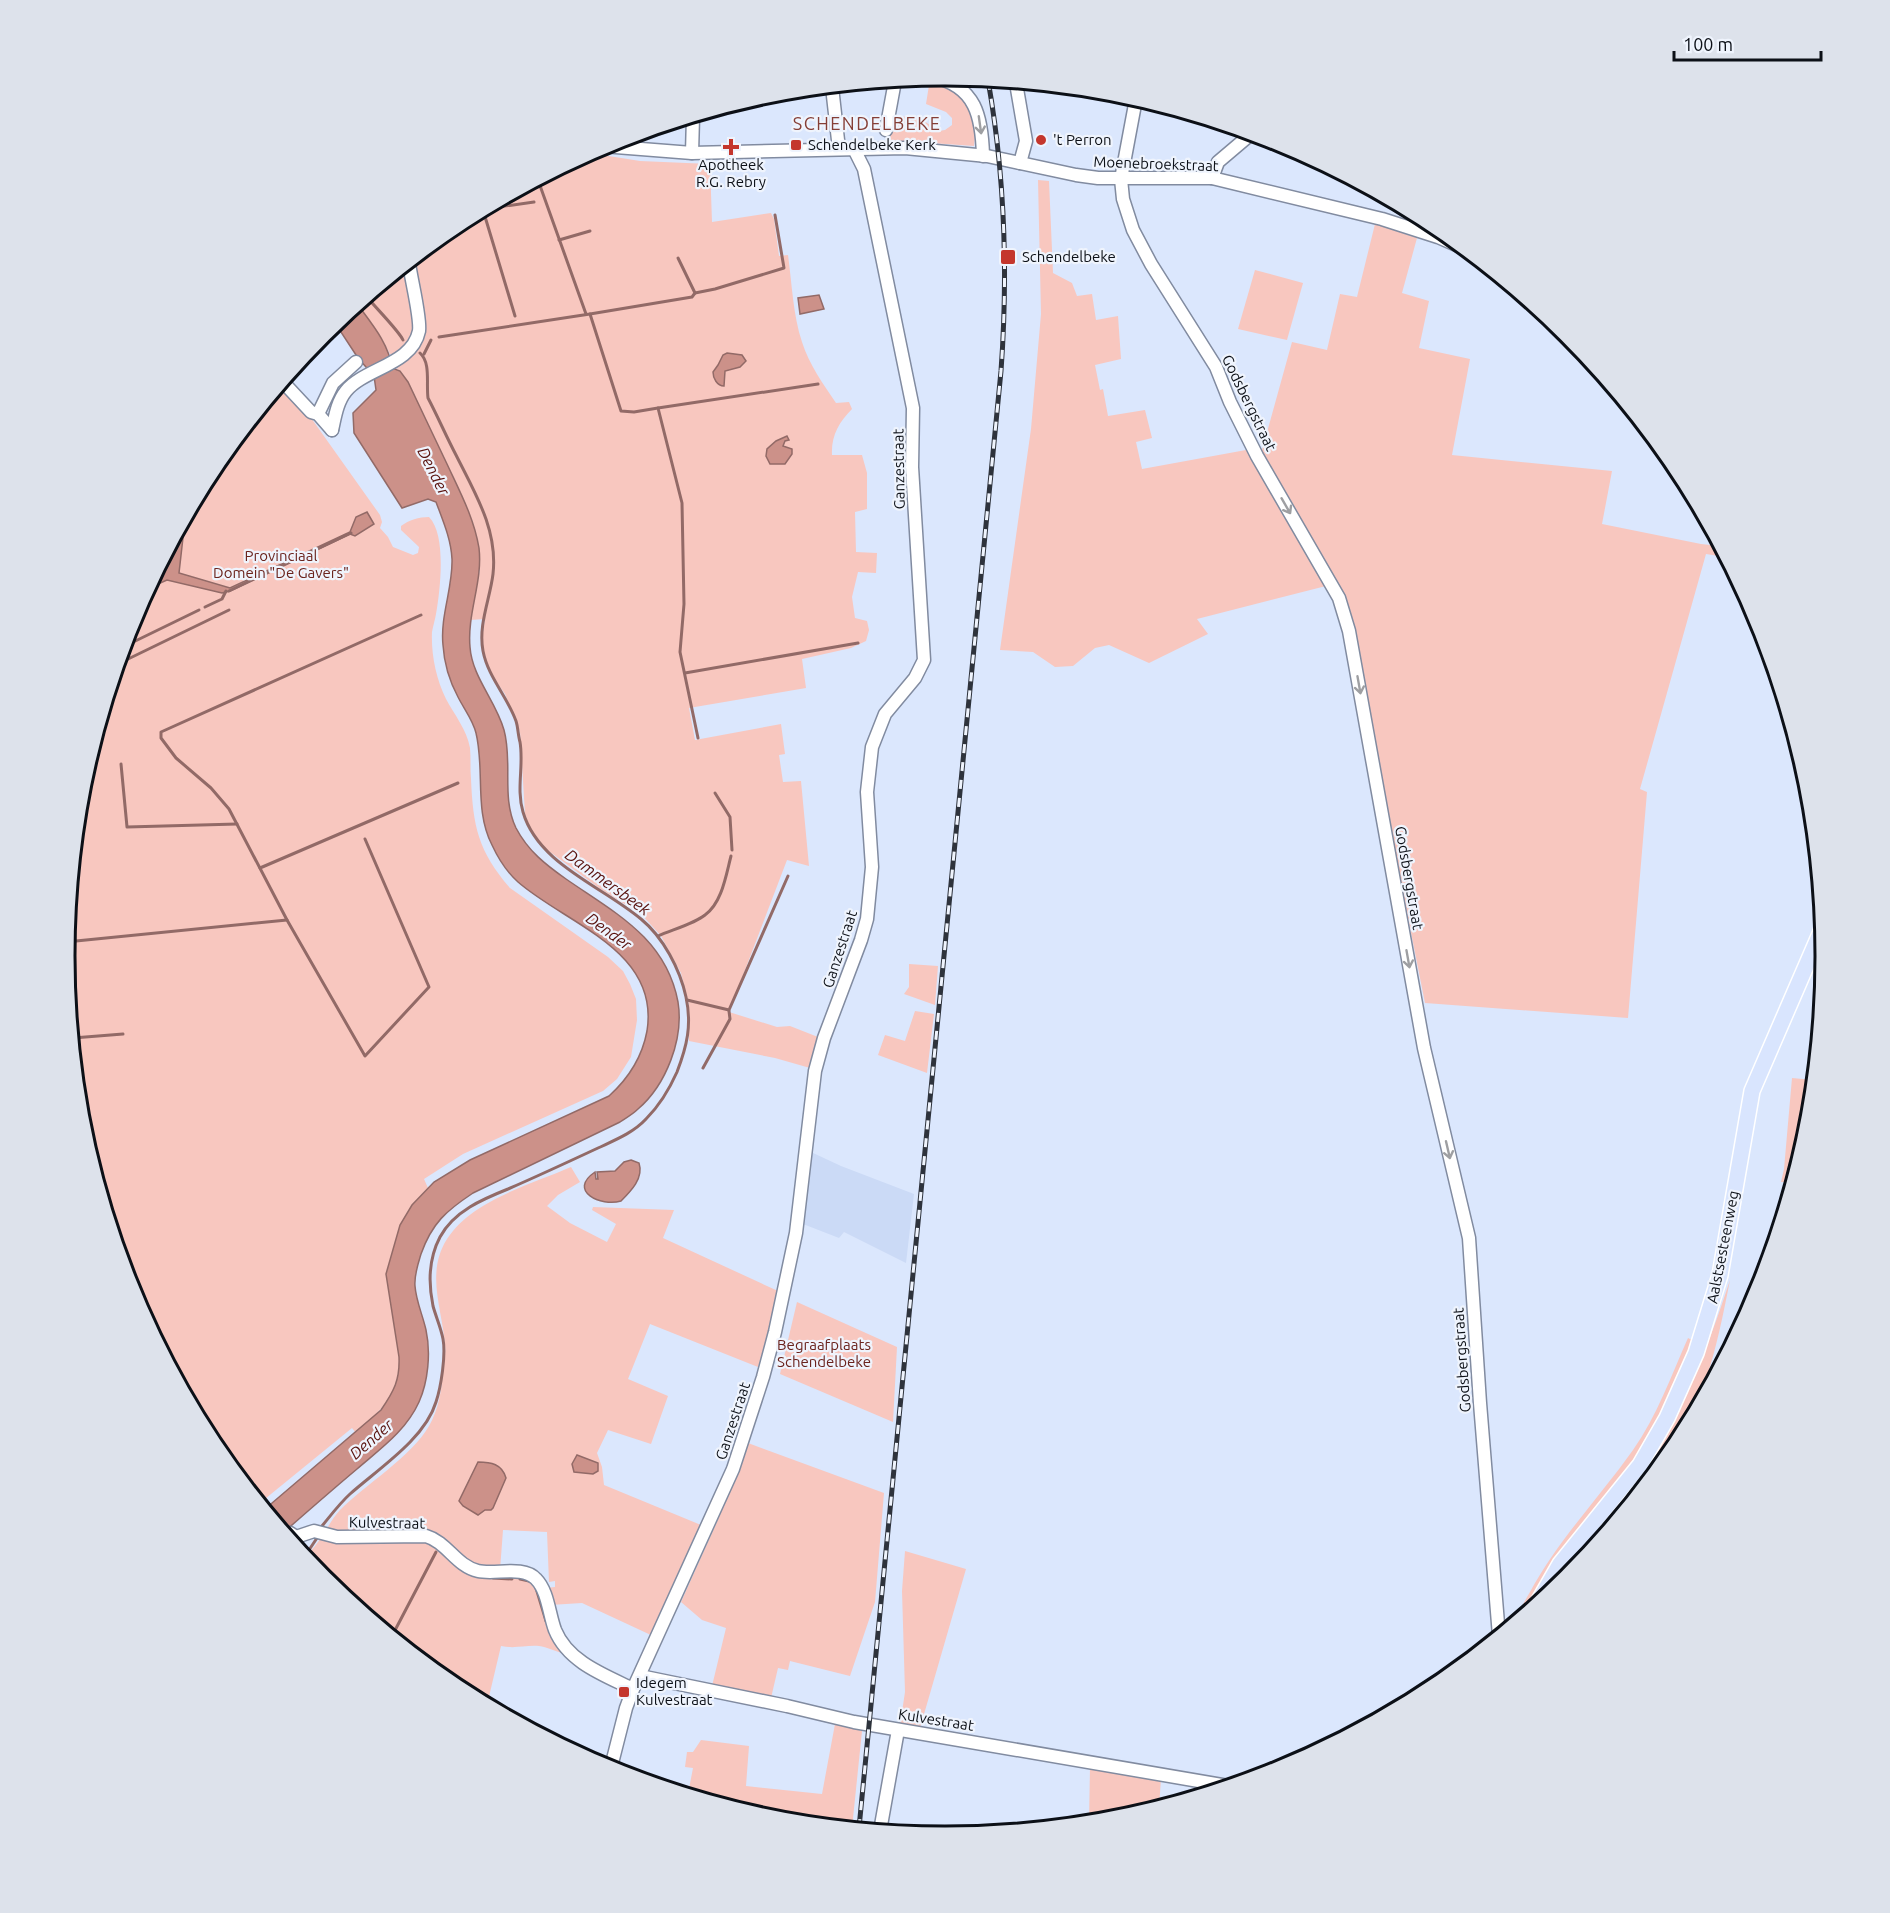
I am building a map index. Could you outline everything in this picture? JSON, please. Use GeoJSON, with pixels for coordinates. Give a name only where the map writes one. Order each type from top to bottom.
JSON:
{"type":"FeatureCollection","features":[{"type":"Feature","properties":{"kind":"main road","name":"Aalstsesteenweg"},"geometry":{"type":"LineString","coordinates":[[1550,1582],[1560,1564],[1640,1465],[1667,1418],[1696,1353],[1720,1275],[1752,1091],[1815,944]]}},
{"type":"Feature","properties":{"kind":"street"},"geometry":{"type":"LineString","coordinates":[[954,86],[968,95],[977,108],[981,122],[982,156]]}},
{"type":"Feature","properties":{"kind":"street"},"geometry":{"type":"LineString","coordinates":[[886,130],[893,88]]}},
{"type":"Feature","properties":{"kind":"street"},"geometry":{"type":"LineString","coordinates":[[1017,90],[1026,141],[1020,163]]}},
{"type":"Feature","properties":{"kind":"street"},"geometry":{"type":"LineString","coordinates":[[833,94],[839,149]]}},
{"type":"Feature","properties":{"kind":"street"},"geometry":{"type":"LineString","coordinates":[[1121,179],[1134,108]]}},
{"type":"Feature","properties":{"kind":"street"},"geometry":{"type":"LineString","coordinates":[[692,153],[693,124]]}},
{"type":"Feature","properties":{"kind":"street"},"geometry":{"type":"LineString","coordinates":[[1212,178],[1218,162],[1244,140]]}},
{"type":"Feature","properties":{"kind":"street","name":"Moenebroekstraat"},"geometry":{"type":"LineString","coordinates":[[626,148],[692,153],[905,147],[1002,159],[1076,176],[1121,179],[1212,178],[1382,219],[1431,235]]}},
{"type":"Feature","properties":{"kind":"street","name":"Ganzestraat"},"geometry":{"type":"LineString","coordinates":[[613,1760],[633,1689],[733,1469],[775,1332],[796,1233],[815,1071],[824,1038],[867,919],[872,867],[867,792],[872,747],[885,714],[915,678],[924,660],[912,467],[912,400],[864,169],[854,149]]}},
{"type":"Feature","properties":{"kind":"street","name":"Godsbergstraat"},"geometry":{"type":"LineString","coordinates":[[1121,179],[1123,199],[1133,230],[1151,264],[1216,367],[1257,456],[1339,598],[1349,631],[1424,1048],[1469,1238],[1499,1628]]}},
{"type":"Feature","properties":{"kind":"street"},"geometry":{"type":"LineString","coordinates":[[288,387],[332,430],[341,398],[346,390],[409,349],[418,333],[419,321],[410,270]]}},
{"type":"Feature","properties":{"kind":"street"},"geometry":{"type":"LineString","coordinates":[[318,414],[333,383],[356,362]]}},
{"type":"Feature","properties":{"kind":"street","name":"Kulvestraat"},"geometry":{"type":"LineString","coordinates":[[297,1537],[314,1531],[337,1537],[426,1536],[438,1541],[462,1564],[470,1568],[479,1571],[526,1573],[534,1576],[542,1588],[556,1631],[568,1650],[586,1666],[633,1689]]}},
{"type":"Feature","properties":{"kind":"street","name":"Kulvestraat"},"geometry":{"type":"LineString","coordinates":[[640,1676],[854,1722],[1214,1784]]}},
{"type":"Feature","properties":{"kind":"street"},"geometry":{"type":"LineString","coordinates":[[881,1824],[898,1730]]}},
{"type":"Feature","properties":{"kind":"shaded area"},"geometry":{"type":"Polygon","coordinates":[[[811,1152],[914,1194],[906,1263],[844,1232],[839,1238],[803,1224],[811,1152]]]}},
{"type":"Feature","properties":{"kind":"green space"},"geometry":{"type":"Polygon","coordinates":[[[945,86],[960,96],[972,111],[974,146],[888,140],[892,115],[921,119],[939,131],[952,125],[952,118],[946,112],[926,104],[929,87],[945,86]]]}},
{"type":"Feature","properties":{"kind":"green space"},"geometry":{"type":"Polygon","coordinates":[[[606,156],[640,161],[710,164],[712,222],[771,213],[774,219],[779,256],[788,255],[799,332],[808,358],[836,403],[849,402],[852,409],[837,430],[832,455],[862,455],[867,473],[867,509],[855,512],[856,552],[877,553],[876,573],[858,572],[852,597],[855,618],[867,621],[869,630],[866,641],[851,648],[802,659],[806,688],[689,708],[695,740],[781,724],[785,754],[779,755],[783,782],[801,781],[809,866],[787,860],[729,1012],[777,1027],[790,1026],[818,1037],[810,1068],[775,1058],[689,1041],[689,1005],[681,973],[661,936],[642,915],[599,888],[546,849],[531,831],[525,814],[520,732],[505,694],[491,674],[484,653],[482,639],[485,619],[470,620],[480,570],[473,522],[408,382],[392,365],[419,339],[412,269],[510,203],[560,176],[606,156]]]}},
{"type":"Feature","properties":{"kind":"green space"},"geometry":{"type":"Polygon","coordinates":[[[1038,180],[1049,181],[1053,273],[1072,283],[1077,296],[1092,294],[1096,320],[1118,316],[1121,359],[1095,365],[1100,390],[1103,389],[1108,416],[1145,410],[1152,438],[1136,442],[1142,469],[1246,450],[1326,586],[1197,619],[1208,634],[1149,663],[1109,645],[1095,648],[1073,666],[1055,667],[1033,652],[1000,650],[1031,429],[1041,314],[1038,180]]]}},
{"type":"Feature","properties":{"kind":"green space"},"geometry":{"type":"Polygon","coordinates":[[[1375,224],[1417,238],[1402,293],[1429,301],[1419,348],[1470,359],[1452,455],[1612,471],[1602,524],[1711,545],[1716,556],[1706,554],[1640,789],[1647,792],[1628,1018],[1425,1003],[1385,802],[1355,631],[1340,591],[1303,523],[1261,454],[1292,342],[1327,350],[1340,294],[1357,297],[1375,224]]]}},
{"type":"Feature","properties":{"kind":"green space"},"geometry":{"type":"Polygon","coordinates":[[[1255,270],[1303,283],[1287,340],[1238,329],[1255,270]]]}},
{"type":"Feature","properties":{"kind":"green space"},"geometry":{"type":"Polygon","coordinates":[[[406,273],[416,331],[398,355],[390,354],[362,311],[406,273]]]}},
{"type":"Feature","properties":{"kind":"green space","name":"Provinciaal Domein \"De Gavers\""},"geometry":{"type":"Polygon","coordinates":[[[284,392],[304,408],[380,515],[382,522],[380,528],[393,547],[413,555],[418,553],[419,547],[401,530],[401,526],[414,519],[429,517],[435,525],[441,564],[438,604],[432,632],[433,658],[442,691],[468,741],[473,811],[484,850],[510,888],[608,957],[623,971],[636,999],[637,1020],[631,1057],[617,1079],[603,1091],[463,1154],[424,1179],[428,1188],[412,1205],[386,1274],[399,1357],[396,1381],[388,1400],[374,1416],[356,1433],[352,1428],[265,1499],[222,1440],[165,1341],[141,1289],[121,1236],[92,1126],[82,1070],[77,1013],[75,956],[82,843],[105,731],[121,677],[141,624],[192,521],[222,473],[284,392]]]}},
{"type":"Feature","properties":{"kind":"green space"},"geometry":{"type":"Polygon","coordinates":[[[909,964],[938,966],[935,1005],[904,994],[909,987],[909,964]]]}},
{"type":"Feature","properties":{"kind":"green space"},"geometry":{"type":"Polygon","coordinates":[[[915,1011],[934,1014],[927,1073],[878,1055],[885,1035],[905,1041],[915,1011]]]}},
{"type":"Feature","properties":{"kind":"green space"},"geometry":{"type":"Polygon","coordinates":[[[1792,1078],[1806,1079],[1785,1182],[1781,1182],[1792,1078]]]}},
{"type":"Feature","properties":{"kind":"green space"},"geometry":{"type":"Polygon","coordinates":[[[571,1167],[580,1182],[558,1195],[547,1206],[570,1223],[607,1242],[616,1224],[592,1210],[593,1207],[674,1210],[663,1238],[778,1291],[758,1367],[650,1324],[628,1379],[668,1396],[651,1444],[608,1430],[597,1453],[602,1467],[604,1485],[701,1525],[653,1636],[582,1603],[550,1605],[546,1588],[555,1587],[555,1581],[549,1582],[547,1532],[503,1530],[500,1570],[535,1583],[563,1651],[562,1653],[539,1646],[501,1646],[489,1697],[415,1647],[371,1611],[311,1551],[340,1510],[400,1459],[429,1426],[438,1406],[445,1351],[436,1279],[441,1252],[447,1239],[458,1225],[471,1214],[520,1187],[571,1167]]]}},
{"type":"Feature","properties":{"kind":"green space"},"geometry":{"type":"Polygon","coordinates":[[[1730,1280],[1707,1375],[1668,1440],[1648,1468],[1684,1400],[1730,1280]]]}},
{"type":"Feature","properties":{"kind":"green space","name":"Begraafplaats Schendelbeke"},"geometry":{"type":"Polygon","coordinates":[[[797,1302],[897,1347],[893,1422],[780,1374],[797,1302]]]}},
{"type":"Feature","properties":{"kind":"green space"},"geometry":{"type":"Polygon","coordinates":[[[1688,1338],[1698,1343],[1646,1448],[1548,1576],[1540,1591],[1521,1609],[1553,1555],[1642,1437],[1688,1338]]]}},
{"type":"Feature","properties":{"kind":"green space"},"geometry":{"type":"Polygon","coordinates":[[[748,1443],[884,1493],[875,1602],[850,1676],[790,1661],[788,1670],[778,1668],[771,1698],[712,1686],[726,1628],[702,1620],[681,1602],[716,1524],[748,1443]]]}},
{"type":"Feature","properties":{"kind":"green space"},"geometry":{"type":"Polygon","coordinates":[[[905,1551],[966,1569],[920,1728],[900,1725],[905,1692],[902,1591],[905,1551]]]}},
{"type":"Feature","properties":{"kind":"green space"},"geometry":{"type":"Polygon","coordinates":[[[835,1724],[862,1731],[853,1821],[775,1810],[689,1787],[693,1768],[685,1767],[687,1752],[693,1752],[701,1740],[749,1746],[746,1786],[822,1794],[835,1724]]]}},
{"type":"Feature","properties":{"kind":"green space"},"geometry":{"type":"Polygon","coordinates":[[[1090,1767],[1161,1779],[1160,1799],[1089,1814],[1090,1767]]]}},
{"type":"Feature","properties":{"kind":"water"},"geometry":{"type":"Polygon","coordinates":[[[819,295],[824,309],[800,314],[798,298],[819,295]]]}},
{"type":"Feature","properties":{"kind":"water","name":"Dender"},"geometry":{"type":"Polygon","coordinates":[[[362,311],[384,343],[392,368],[400,371],[408,382],[462,495],[474,526],[480,561],[471,622],[470,647],[475,669],[504,730],[508,754],[509,804],[516,828],[526,844],[545,863],[620,916],[650,944],[672,980],[679,1016],[675,1046],[665,1074],[648,1099],[636,1111],[620,1122],[473,1193],[448,1212],[435,1226],[425,1243],[415,1278],[428,1348],[426,1376],[419,1402],[407,1422],[392,1439],[289,1528],[270,1505],[381,1410],[395,1385],[399,1357],[386,1274],[400,1225],[412,1205],[434,1182],[470,1160],[609,1096],[634,1067],[647,1031],[647,1003],[639,979],[625,959],[583,926],[518,882],[500,860],[492,845],[481,804],[480,761],[476,733],[452,685],[444,652],[443,623],[452,570],[450,544],[436,502],[428,499],[402,508],[354,433],[353,413],[376,390],[374,376],[358,358],[340,331],[362,311]]]}},
{"type":"Feature","properties":{"kind":"water"},"geometry":{"type":"Polygon","coordinates":[[[727,353],[742,355],[746,361],[740,367],[725,371],[724,386],[719,385],[713,372],[723,355],[727,353]]]}},
{"type":"Feature","properties":{"kind":"water"},"geometry":{"type":"Polygon","coordinates":[[[787,436],[789,440],[785,441],[783,446],[792,449],[792,454],[785,464],[770,464],[766,456],[767,449],[776,441],[787,436]]]}},
{"type":"Feature","properties":{"kind":"water"},"geometry":{"type":"Polygon","coordinates":[[[367,512],[374,524],[355,536],[350,534],[230,591],[222,593],[167,580],[160,583],[183,538],[179,573],[230,588],[350,532],[356,517],[367,512]]]}},
{"type":"Feature","properties":{"kind":"water"},"geometry":{"type":"Polygon","coordinates":[[[631,1160],[639,1163],[640,1174],[636,1184],[621,1201],[605,1202],[590,1196],[586,1191],[584,1185],[595,1172],[596,1179],[598,1179],[597,1172],[615,1171],[624,1162],[631,1160]]]}},
{"type":"Feature","properties":{"kind":"water"},"geometry":{"type":"Polygon","coordinates":[[[577,1455],[598,1463],[598,1471],[593,1474],[574,1472],[572,1464],[577,1455]]]}},
{"type":"Feature","properties":{"kind":"water"},"geometry":{"type":"Polygon","coordinates":[[[478,1462],[499,1467],[506,1478],[493,1508],[478,1515],[459,1501],[478,1462]]]}},
{"type":"Feature","properties":{"kind":"waterway"},"geometry":{"type":"LineString","coordinates":[[540,187],[586,314]]}},
{"type":"Feature","properties":{"kind":"waterway"},"geometry":{"type":"LineString","coordinates":[[505,206],[534,202]]}},
{"type":"Feature","properties":{"kind":"waterway"},"geometry":{"type":"LineString","coordinates":[[695,293],[784,268],[775,215]]}},
{"type":"Feature","properties":{"kind":"waterway"},"geometry":{"type":"LineString","coordinates":[[486,218],[515,316]]}},
{"type":"Feature","properties":{"kind":"waterway"},"geometry":{"type":"LineString","coordinates":[[559,240],[590,231]]}},
{"type":"Feature","properties":{"kind":"waterway"},"geometry":{"type":"LineString","coordinates":[[590,314],[692,297],[695,293],[678,258]]}},
{"type":"Feature","properties":{"kind":"waterway","name":"Dammersbeek"},"geometry":{"type":"LineString","coordinates":[[371,302],[403,340]]}},
{"type":"Feature","properties":{"kind":"waterway"},"geometry":{"type":"LineString","coordinates":[[439,337],[590,314],[621,411],[634,412],[658,408],[682,503],[684,604],[680,652],[698,738]]}},
{"type":"Feature","properties":{"kind":"waterway"},"geometry":{"type":"LineString","coordinates":[[424,354],[431,340]]}},
{"type":"Feature","properties":{"kind":"waterway","name":"Dammersbeek"},"geometry":{"type":"LineString","coordinates":[[322,1526],[346,1498],[411,1441],[430,1416],[436,1402],[443,1371],[444,1346],[431,1297],[430,1270],[436,1245],[446,1228],[461,1213],[479,1202],[617,1139],[641,1124],[660,1103],[674,1079],[688,1035],[686,997],[680,976],[663,944],[641,919],[573,873],[542,846],[523,812],[520,795],[521,751],[517,723],[489,669],[483,651],[483,622],[493,574],[492,542],[484,512],[428,398],[426,362],[420,353]]}},
{"type":"Feature","properties":{"kind":"waterway"},"geometry":{"type":"LineString","coordinates":[[658,408],[818,384]]}},
{"type":"Feature","properties":{"kind":"waterway"},"geometry":{"type":"LineString","coordinates":[[229,591],[351,533]]}},
{"type":"Feature","properties":{"kind":"waterway"},"geometry":{"type":"LineString","coordinates":[[205,607],[222,599],[226,591]]}},
{"type":"Feature","properties":{"kind":"waterway"},"geometry":{"type":"LineString","coordinates":[[134,641],[199,610]]}},
{"type":"Feature","properties":{"kind":"waterway"},"geometry":{"type":"LineString","coordinates":[[128,659],[229,610]]}},
{"type":"Feature","properties":{"kind":"waterway"},"geometry":{"type":"LineString","coordinates":[[76,941],[287,920],[229,809],[211,788],[176,758],[161,738],[161,732],[421,615]]}},
{"type":"Feature","properties":{"kind":"waterway"},"geometry":{"type":"LineString","coordinates":[[685,673],[858,643]]}},
{"type":"Feature","properties":{"kind":"waterway"},"geometry":{"type":"LineString","coordinates":[[121,764],[127,827],[237,824]]}},
{"type":"Feature","properties":{"kind":"waterway"},"geometry":{"type":"LineString","coordinates":[[260,868],[458,783]]}},
{"type":"Feature","properties":{"kind":"waterway"},"geometry":{"type":"LineString","coordinates":[[715,793],[730,817],[732,850]]}},
{"type":"Feature","properties":{"kind":"waterway"},"geometry":{"type":"LineString","coordinates":[[287,920],[365,1056],[429,987],[365,839]]}},
{"type":"Feature","properties":{"kind":"waterway"},"geometry":{"type":"LineString","coordinates":[[658,936],[695,921],[711,910],[722,888],[731,856]]}},
{"type":"Feature","properties":{"kind":"waterway"},"geometry":{"type":"LineString","coordinates":[[687,1000],[729,1010],[788,876]]}},
{"type":"Feature","properties":{"kind":"waterway"},"geometry":{"type":"LineString","coordinates":[[703,1068],[730,1019],[729,1011]]}},
{"type":"Feature","properties":{"kind":"waterway"},"geometry":{"type":"LineString","coordinates":[[79,1038],[123,1034]]}},
{"type":"Feature","properties":{"kind":"waterway","name":"Dammersbeek"},"geometry":{"type":"LineString","coordinates":[[309,1550],[317,1538]]}},
{"type":"Feature","properties":{"kind":"waterway"},"geometry":{"type":"LineString","coordinates":[[395,1631],[436,1552]]}},
{"type":"Feature","properties":{"kind":"waterway"},"geometry":{"type":"LineString","coordinates":[[493,1578],[512,1579]]}},
{"type":"Feature","properties":{"kind":"waterway"},"geometry":{"type":"LineString","coordinates":[[520,1579],[529,1581]]}},
{"type":"Feature","properties":{"kind":"waterway"},"geometry":{"type":"LineString","coordinates":[[536,1588],[546,1621]]}},
{"type":"Feature","properties":{"kind":"railway"},"geometry":{"type":"LineString","coordinates":[[860,1822],[1001,371],[1004,225],[998,152],[989,88]]}},
{"type":"Feature","properties":{"kind":"place","name":"'t Perron"},"geometry":{"type":"Point","coordinates":[1041,140]}},
{"type":"Feature","properties":{"kind":"place","name":"Schendelbeke Kerk"},"geometry":{"type":"Point","coordinates":[796,145]}},
{"type":"Feature","properties":{"kind":"place","name":"Apotheek R.G. Rebry"},"geometry":{"type":"Point","coordinates":[731,147]}},
{"type":"Feature","properties":{"kind":"place","name":"Schendelbeke"},"geometry":{"type":"Point","coordinates":[1008,257]}},
{"type":"Feature","properties":{"kind":"place","name":"Idegem Kulvestraat"},"geometry":{"type":"Point","coordinates":[624,1692]}},
{"type":"Feature","properties":{"kind":"district","name":"SCHENDELBEKE"},"geometry":{"type":"Point","coordinates":[867,124]}}]}
